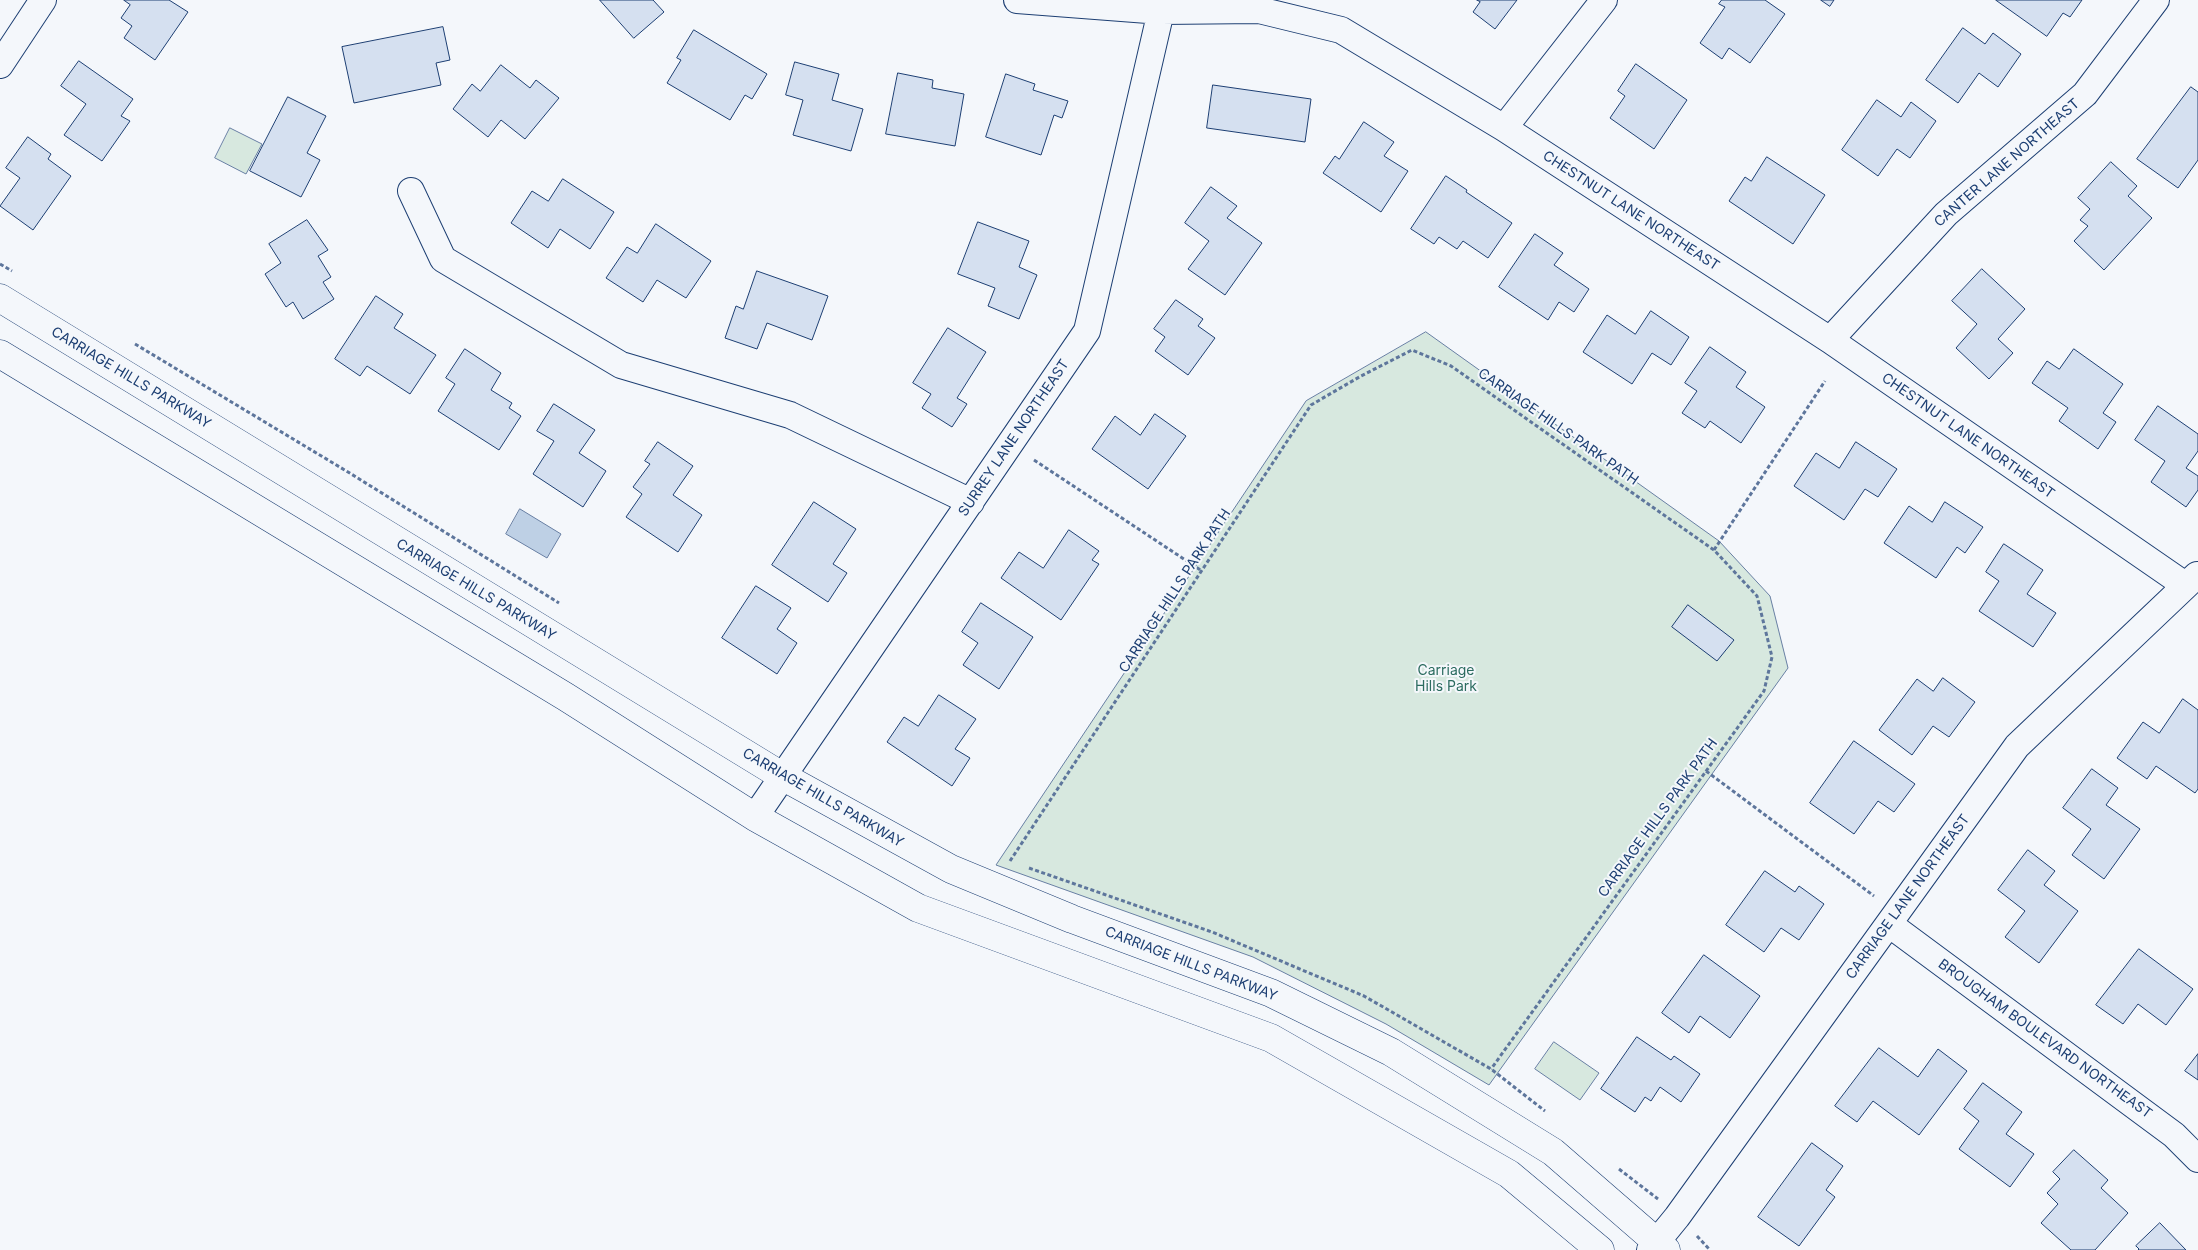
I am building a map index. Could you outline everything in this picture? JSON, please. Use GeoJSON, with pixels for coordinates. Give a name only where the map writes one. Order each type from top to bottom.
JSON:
{"type":"FeatureCollection","features":[{"type":"Feature","properties":{"kind":"street"},"geometry":{"type":"LineString","coordinates":[[0,65],[43,0]]}},
{"type":"Feature","properties":{"kind":"street","name":"CHESTNUT LANE NORTHEAST"},"geometry":{"type":"LineString","coordinates":[[1017,0],[1161,10],[1259,10],[1341,30],[1504,128],[2192,579]]}},
{"type":"Feature","properties":{"kind":"street"},"geometry":{"type":"LineString","coordinates":[[1504,128],[1604,0]]}},
{"type":"Feature","properties":{"kind":"street","name":"CANTER LANE NORTHEAST"},"geometry":{"type":"LineString","coordinates":[[1830,340],[1946,214],[2085,94],[2156,0]]}},
{"type":"Feature","properties":{"kind":"street","name":"SURREY LANE NORTHEAST"},"geometry":{"type":"LineString","coordinates":[[755,817],[1087,331],[1161,10]]}},
{"type":"Feature","properties":{"kind":"street"},"geometry":{"type":"LineString","coordinates":[[411,191],[443,259],[621,365],[790,415],[971,502]]}},
{"type":"Feature","properties":{"kind":"street","name":"CARRIAGE HILLS PARKWAY"},"geometry":{"type":"LineString","coordinates":[[0,298],[782,776],[950,869],[1072,919],[1271,993],[1391,1052],[1553,1152],[1658,1247]]}},
{"type":"Feature","properties":{"kind":"street"},"geometry":{"type":"LineString","coordinates":[[0,354],[566,697],[755,817],[918,908],[1271,1038],[1509,1174],[1600,1250]]}},
{"type":"Feature","properties":{"kind":"street","name":"CARRIAGE LANE NORTHEAST"},"geometry":{"type":"LineString","coordinates":[[1658,1247],[1677,1217],[2017,746],[2192,579]]}},
{"type":"Feature","properties":{"kind":"street","name":"BROUGHAM BOULEVARD NORTHEAST"},"geometry":{"type":"LineString","coordinates":[[1889,924],[2174,1135],[2198,1159]]}},
{"type":"Feature","properties":{"kind":"path"},"geometry":{"type":"LineString","coordinates":[[0,264],[17,274]]}},
{"type":"Feature","properties":{"kind":"path"},"geometry":{"type":"LineString","coordinates":[[128,340],[348,472],[559,604]]}},
{"type":"Feature","properties":{"kind":"path","name":"CARRIAGE HILLS PARK PATH"},"geometry":{"type":"LineString","coordinates":[[1010,861],[1311,405],[1361,376],[1412,350],[1451,366],[1714,550],[1757,596],[1772,657],[1764,692],[1491,1070]]}},
{"type":"Feature","properties":{"kind":"path"},"geometry":{"type":"LineString","coordinates":[[1714,550],[1825,381]]}},
{"type":"Feature","properties":{"kind":"path"},"geometry":{"type":"LineString","coordinates":[[1030,457],[1202,572]]}},
{"type":"Feature","properties":{"kind":"path"},"geometry":{"type":"LineString","coordinates":[[1706,771],[1876,897]]}},
{"type":"Feature","properties":{"kind":"path"},"geometry":{"type":"LineString","coordinates":[[1001,857],[1019,864]]}},
{"type":"Feature","properties":{"kind":"path"},"geometry":{"type":"LineString","coordinates":[[1028,868],[1212,932],[1364,996],[1491,1070],[1546,1112]]}},
{"type":"Feature","properties":{"kind":"path"},"geometry":{"type":"LineString","coordinates":[[1617,1167],[1656,1197],[1710,1250]]}},
{"type":"Feature","properties":{"kind":"green space"},"geometry":{"type":"Polygon","coordinates":[[[230,128],[262,144],[246,174],[215,158],[230,128]]]}},
{"type":"Feature","properties":{"kind":"green space","name":"Carriage Hills Park"},"geometry":{"type":"Polygon","coordinates":[[[1426,332],[1719,541],[1770,596],[1788,668],[1489,1085],[1386,1024],[1253,957],[996,865],[1306,401],[1426,332]]]}},
{"type":"Feature","properties":{"kind":"green space"},"geometry":{"type":"Polygon","coordinates":[[[1554,1042],[1599,1073],[1580,1100],[1535,1069],[1554,1042]]]}},
{"type":"Feature","properties":{"kind":"water"},"geometry":{"type":"Polygon","coordinates":[[[520,509],[561,534],[547,558],[506,534],[520,509]]]}},
{"type":"Feature","properties":{"kind":"building"},"geometry":{"type":"Polygon","coordinates":[[[124,0],[169,0],[188,12],[155,60],[124,38],[132,26],[121,18],[130,5],[124,0]]]}},
{"type":"Feature","properties":{"kind":"building"},"geometry":{"type":"Polygon","coordinates":[[[600,0],[653,0],[664,12],[634,38],[600,0]]]}},
{"type":"Feature","properties":{"kind":"building"},"geometry":{"type":"Polygon","coordinates":[[[1477,0],[1517,0],[1495,29],[1473,12],[1480,2],[1477,0]]]}},
{"type":"Feature","properties":{"kind":"building"},"geometry":{"type":"Polygon","coordinates":[[[1722,0],[1765,0],[1785,14],[1750,63],[1729,48],[1722,59],[1700,43],[1725,7],[1719,4],[1722,0]]]}},
{"type":"Feature","properties":{"kind":"building"},"geometry":{"type":"Polygon","coordinates":[[[1821,0],[1834,0],[1830,6],[1821,0]]]}},
{"type":"Feature","properties":{"kind":"building"},"geometry":{"type":"Polygon","coordinates":[[[1996,0],[2082,0],[2070,17],[2063,13],[2047,36],[1996,0]]]}},
{"type":"Feature","properties":{"kind":"building"},"geometry":{"type":"Polygon","coordinates":[[[443,27],[450,60],[436,63],[441,85],[354,103],[342,47],[443,27]]]}},
{"type":"Feature","properties":{"kind":"building"},"geometry":{"type":"Polygon","coordinates":[[[1963,28],[1985,44],[1993,33],[2021,54],[1998,87],[1979,73],[1958,103],[1926,80],[1963,28]]]}},
{"type":"Feature","properties":{"kind":"building"},"geometry":{"type":"Polygon","coordinates":[[[694,30],[767,74],[752,99],[745,95],[730,120],[667,83],[681,60],[677,58],[694,30]]]}},
{"type":"Feature","properties":{"kind":"building"},"geometry":{"type":"Polygon","coordinates":[[[79,61],[133,99],[121,116],[130,121],[102,161],[64,135],[86,104],[61,86],[79,61]]]}},
{"type":"Feature","properties":{"kind":"building"},"geometry":{"type":"Polygon","coordinates":[[[795,62],[839,74],[832,100],[863,109],[851,151],[793,135],[803,100],[786,95],[795,62]]]}},
{"type":"Feature","properties":{"kind":"building"},"geometry":{"type":"Polygon","coordinates":[[[1636,64],[1687,100],[1654,149],[1610,118],[1625,96],[1618,91],[1636,64]]]}},
{"type":"Feature","properties":{"kind":"building"},"geometry":{"type":"Polygon","coordinates":[[[501,65],[530,88],[536,80],[559,98],[525,139],[501,120],[488,137],[453,109],[472,84],[480,91],[501,65]]]}},
{"type":"Feature","properties":{"kind":"building"},"geometry":{"type":"Polygon","coordinates":[[[898,73],[933,80],[932,88],[964,94],[955,146],[886,134],[898,73]]]}},
{"type":"Feature","properties":{"kind":"building"},"geometry":{"type":"Polygon","coordinates":[[[1006,74],[1035,84],[1033,90],[1068,101],[1062,118],[1054,115],[1041,155],[986,137],[1006,74]]]}},
{"type":"Feature","properties":{"kind":"building"},"geometry":{"type":"Polygon","coordinates":[[[1213,85],[1311,99],[1305,142],[1207,128],[1213,85]]]}},
{"type":"Feature","properties":{"kind":"building"},"geometry":{"type":"Polygon","coordinates":[[[2191,87],[2198,92],[2198,160],[2178,188],[2137,159],[2191,87]]]}},
{"type":"Feature","properties":{"kind":"building"},"geometry":{"type":"Polygon","coordinates":[[[288,97],[326,116],[307,153],[320,160],[301,197],[250,171],[288,97]]]}},
{"type":"Feature","properties":{"kind":"building"},"geometry":{"type":"Polygon","coordinates":[[[1877,100],[1901,117],[1911,102],[1936,121],[1910,158],[1897,149],[1878,176],[1842,150],[1877,100]]]}},
{"type":"Feature","properties":{"kind":"building"},"geometry":{"type":"Polygon","coordinates":[[[1364,122],[1394,142],[1384,156],[1408,171],[1381,212],[1323,173],[1335,156],[1339,159],[1364,122]]]}},
{"type":"Feature","properties":{"kind":"building"},"geometry":{"type":"Polygon","coordinates":[[[28,137],[51,154],[48,159],[71,176],[33,230],[0,206],[20,178],[6,168],[28,137]]]}},
{"type":"Feature","properties":{"kind":"building"},"geometry":{"type":"Polygon","coordinates":[[[1767,157],[1825,195],[1793,244],[1729,201],[1745,177],[1751,181],[1767,157]]]}},
{"type":"Feature","properties":{"kind":"building"},"geometry":{"type":"Polygon","coordinates":[[[2111,162],[2137,186],[2128,196],[2152,218],[2104,270],[2074,241],[2088,226],[2080,220],[2090,209],[2078,198],[2111,162]]]}},
{"type":"Feature","properties":{"kind":"building"},"geometry":{"type":"Polygon","coordinates":[[[1446,176],[1512,223],[1488,258],[1463,241],[1457,249],[1439,237],[1434,244],[1411,229],[1446,176]]]}},
{"type":"Feature","properties":{"kind":"building"},"geometry":{"type":"Polygon","coordinates":[[[563,179],[614,212],[590,249],[560,229],[548,248],[511,223],[532,191],[548,201],[563,179]]]}},
{"type":"Feature","properties":{"kind":"building"},"geometry":{"type":"Polygon","coordinates":[[[1211,187],[1237,206],[1227,218],[1262,243],[1225,295],[1188,269],[1209,241],[1185,223],[1211,187]]]}},
{"type":"Feature","properties":{"kind":"building"},"geometry":{"type":"Polygon","coordinates":[[[307,220],[328,250],[318,256],[331,277],[323,282],[334,299],[303,319],[293,302],[286,307],[265,274],[281,263],[269,244],[307,220]]]}},
{"type":"Feature","properties":{"kind":"building"},"geometry":{"type":"Polygon","coordinates":[[[978,222],[1029,241],[1019,267],[1037,275],[1019,319],[988,306],[995,288],[958,274],[978,222]]]}},
{"type":"Feature","properties":{"kind":"building"},"geometry":{"type":"Polygon","coordinates":[[[656,224],[711,261],[686,298],[657,280],[643,302],[606,278],[627,247],[637,253],[656,224]]]}},
{"type":"Feature","properties":{"kind":"building"},"geometry":{"type":"Polygon","coordinates":[[[1535,234],[1563,253],[1554,265],[1589,289],[1574,312],[1559,302],[1548,320],[1499,287],[1535,234]]]}},
{"type":"Feature","properties":{"kind":"building"},"geometry":{"type":"Polygon","coordinates":[[[1982,269],[2025,309],[1998,339],[2013,353],[1989,379],[1956,348],[1977,324],[1952,301],[1982,269]]]}},
{"type":"Feature","properties":{"kind":"building"},"geometry":{"type":"Polygon","coordinates":[[[757,271],[828,296],[812,340],[767,323],[757,349],[725,338],[736,306],[743,309],[757,271]]]}},
{"type":"Feature","properties":{"kind":"building"},"geometry":{"type":"Polygon","coordinates":[[[376,296],[403,314],[394,328],[436,355],[410,394],[367,366],[360,376],[335,359],[376,296]]]}},
{"type":"Feature","properties":{"kind":"building"},"geometry":{"type":"Polygon","coordinates":[[[1176,300],[1203,319],[1198,326],[1215,338],[1188,375],[1155,351],[1165,337],[1154,329],[1176,300]]]}},
{"type":"Feature","properties":{"kind":"building"},"geometry":{"type":"Polygon","coordinates":[[[1651,311],[1689,337],[1671,365],[1652,353],[1632,384],[1583,352],[1607,315],[1635,334],[1651,311]]]}},
{"type":"Feature","properties":{"kind":"building"},"geometry":{"type":"Polygon","coordinates":[[[948,328],[986,352],[957,398],[967,404],[952,427],[922,408],[931,394],[913,383],[948,328]]]}},
{"type":"Feature","properties":{"kind":"building"},"geometry":{"type":"Polygon","coordinates":[[[1710,347],[1746,372],[1736,387],[1765,407],[1741,443],[1710,421],[1705,428],[1682,413],[1697,391],[1685,383],[1710,347]]]}},
{"type":"Feature","properties":{"kind":"building"},"geometry":{"type":"Polygon","coordinates":[[[465,349],[501,373],[491,390],[512,403],[509,408],[521,416],[499,450],[438,411],[455,384],[446,378],[465,349]]]}},
{"type":"Feature","properties":{"kind":"building"},"geometry":{"type":"Polygon","coordinates":[[[2074,349],[2123,384],[2103,413],[2116,422],[2098,449],[2059,421],[2068,408],[2032,383],[2047,361],[2059,369],[2074,349]]]}},
{"type":"Feature","properties":{"kind":"building"},"geometry":{"type":"Polygon","coordinates":[[[554,404],[595,430],[579,453],[606,471],[583,507],[533,474],[554,441],[537,431],[554,404]]]}},
{"type":"Feature","properties":{"kind":"building"},"geometry":{"type":"Polygon","coordinates":[[[2158,406],[2198,434],[2198,451],[2186,468],[2198,476],[2198,490],[2186,507],[2151,482],[2165,461],[2135,440],[2158,406]]]}},
{"type":"Feature","properties":{"kind":"building"},"geometry":{"type":"Polygon","coordinates":[[[1155,414],[1186,436],[1148,489],[1092,449],[1115,416],[1140,435],[1155,414]]]}},
{"type":"Feature","properties":{"kind":"building"},"geometry":{"type":"Polygon","coordinates":[[[658,442],[693,466],[673,495],[702,515],[678,552],[626,517],[642,494],[633,487],[650,464],[645,461],[658,442]]]}},
{"type":"Feature","properties":{"kind":"building"},"geometry":{"type":"Polygon","coordinates":[[[1856,442],[1897,469],[1878,497],[1865,489],[1844,520],[1794,486],[1816,453],[1839,468],[1856,442]]]}},
{"type":"Feature","properties":{"kind":"building"},"geometry":{"type":"Polygon","coordinates":[[[814,502],[856,529],[833,564],[847,573],[828,602],[772,565],[814,502]]]}},
{"type":"Feature","properties":{"kind":"building"},"geometry":{"type":"Polygon","coordinates":[[[1945,502],[1983,527],[1965,553],[1957,547],[1936,578],[1884,543],[1909,506],[1932,522],[1945,502]]]}},
{"type":"Feature","properties":{"kind":"building"},"geometry":{"type":"Polygon","coordinates":[[[1069,530],[1099,551],[1092,560],[1099,564],[1061,620],[1001,578],[1019,552],[1043,568],[1069,530]]]}},
{"type":"Feature","properties":{"kind":"building"},"geometry":{"type":"Polygon","coordinates":[[[2004,544],[2043,570],[2027,594],[2056,613],[2033,647],[1979,611],[1999,581],[1986,572],[2004,544]]]}},
{"type":"Feature","properties":{"kind":"building"},"geometry":{"type":"Polygon","coordinates":[[[756,586],[791,608],[777,629],[797,643],[777,674],[722,638],[756,586]]]}},
{"type":"Feature","properties":{"kind":"building"},"geometry":{"type":"Polygon","coordinates":[[[981,603],[1033,637],[999,689],[963,665],[978,643],[962,632],[981,603]]]}},
{"type":"Feature","properties":{"kind":"building"},"geometry":{"type":"Polygon","coordinates":[[[1688,605],[1734,640],[1717,661],[1672,627],[1688,605]]]}},
{"type":"Feature","properties":{"kind":"building"},"geometry":{"type":"Polygon","coordinates":[[[1943,678],[1975,702],[1949,737],[1933,726],[1912,755],[1879,730],[1917,679],[1933,691],[1943,678]]]}},
{"type":"Feature","properties":{"kind":"building"},"geometry":{"type":"Polygon","coordinates":[[[939,695],[976,719],[955,749],[970,758],[952,786],[887,742],[904,717],[918,726],[939,695]]]}},
{"type":"Feature","properties":{"kind":"building"},"geometry":{"type":"Polygon","coordinates":[[[2183,699],[2198,710],[2198,789],[2195,793],[2156,766],[2147,779],[2117,758],[2143,722],[2159,733],[2183,699]]]}},
{"type":"Feature","properties":{"kind":"building"},"geometry":{"type":"Polygon","coordinates":[[[1854,741],[1915,784],[1894,812],[1878,801],[1854,834],[1810,803],[1854,741]]]}},
{"type":"Feature","properties":{"kind":"building"},"geometry":{"type":"Polygon","coordinates":[[[2092,769],[2118,788],[2106,805],[2140,829],[2104,879],[2072,855],[2091,829],[2063,808],[2092,769]]]}},
{"type":"Feature","properties":{"kind":"building"},"geometry":{"type":"Polygon","coordinates":[[[2028,850],[2055,871],[2044,885],[2078,911],[2039,963],[2005,937],[2025,911],[1998,890],[2028,850]]]}},
{"type":"Feature","properties":{"kind":"building"},"geometry":{"type":"Polygon","coordinates":[[[1765,871],[1795,892],[1799,886],[1824,904],[1799,940],[1781,928],[1764,952],[1726,925],[1765,871]]]}},
{"type":"Feature","properties":{"kind":"building"},"geometry":{"type":"Polygon","coordinates":[[[2139,949],[2193,989],[2166,1025],[2138,1004],[2123,1024],[2096,1005],[2139,949]]]}},
{"type":"Feature","properties":{"kind":"building"},"geometry":{"type":"Polygon","coordinates":[[[1704,955],[1760,996],[1730,1038],[1700,1016],[1689,1033],[1662,1013],[1704,955]]]}},
{"type":"Feature","properties":{"kind":"building"},"geometry":{"type":"Polygon","coordinates":[[[1637,1037],[1671,1060],[1674,1056],[1700,1074],[1681,1102],[1660,1087],[1651,1101],[1645,1097],[1635,1112],[1601,1089],[1637,1037]]]}},
{"type":"Feature","properties":{"kind":"building"},"geometry":{"type":"Polygon","coordinates":[[[1879,1048],[1918,1077],[1938,1049],[1967,1071],[1919,1135],[1873,1101],[1857,1122],[1835,1106],[1879,1048]]]}},
{"type":"Feature","properties":{"kind":"building"},"geometry":{"type":"Polygon","coordinates":[[[2198,1054],[2198,1080],[2185,1071],[2198,1054]]]}},
{"type":"Feature","properties":{"kind":"building"},"geometry":{"type":"Polygon","coordinates":[[[1983,1083],[2022,1112],[2006,1134],[2034,1154],[2010,1187],[1959,1149],[1979,1121],[1964,1109],[1983,1083]]]}},
{"type":"Feature","properties":{"kind":"building"},"geometry":{"type":"Polygon","coordinates":[[[1812,1143],[1843,1166],[1826,1190],[1835,1197],[1799,1246],[1758,1217],[1812,1143]]]}},
{"type":"Feature","properties":{"kind":"building"},"geometry":{"type":"Polygon","coordinates":[[[2074,1150],[2108,1180],[2101,1188],[2128,1213],[2095,1250],[2071,1250],[2041,1223],[2058,1204],[2047,1193],[2060,1179],[2053,1172],[2074,1150]]]}},
{"type":"Feature","properties":{"kind":"building"},"geometry":{"type":"Polygon","coordinates":[[[2160,1223],[2186,1250],[2138,1250],[2136,1246],[2160,1223]]]}}]}
